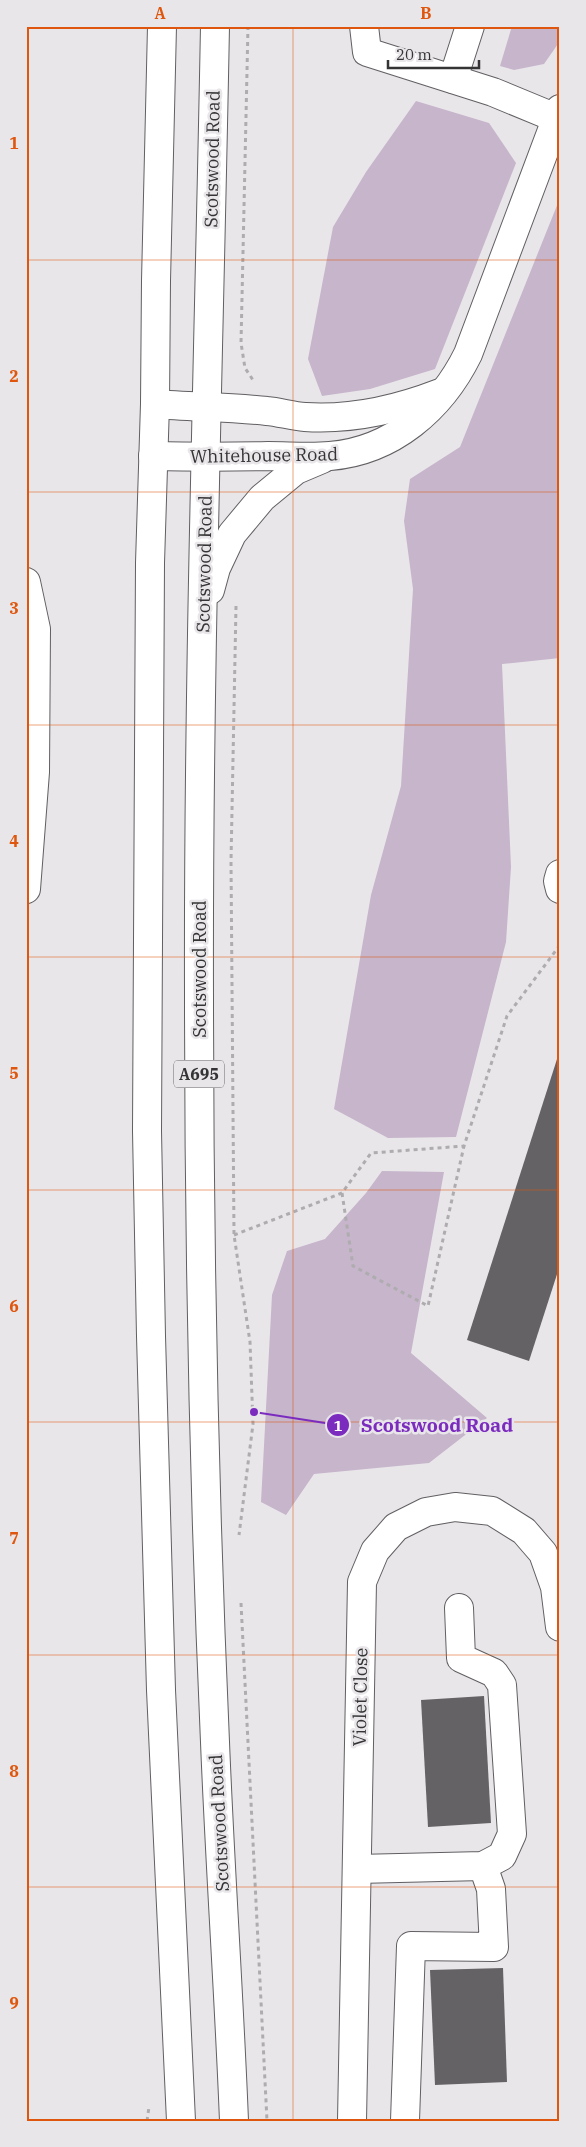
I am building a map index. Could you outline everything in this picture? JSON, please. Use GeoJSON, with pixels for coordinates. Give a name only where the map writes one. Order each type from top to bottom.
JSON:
{"type":"FeatureCollection","features":[{"type":"Feature","properties":{"kind":"main road"},"geometry":{"type":"LineString","coordinates":[[162,26],[154,456],[150,562],[148,1131],[150,1316],[161,1690],[181,2121]]}},
{"type":"Feature","properties":{"kind":"main road","name":"Scotswood Road"},"geometry":{"type":"LineString","coordinates":[[215,26],[207,458],[202,617],[199,997],[202,1314],[215,1743],[234,2121]]}},
{"type":"Feature","properties":{"kind":"main road"},"geometry":{"type":"LineString","coordinates":[[364,26],[367,52],[558,114]]}},
{"type":"Feature","properties":{"kind":"main road"},"geometry":{"type":"LineString","coordinates":[[453,79],[470,26]]}},
{"type":"Feature","properties":{"kind":"main road","name":"Whitehouse Road"},"geometry":{"type":"LineString","coordinates":[[154,456],[207,458],[330,456],[353,452],[397,436],[430,410],[460,369],[468,354],[558,114]]}},
{"type":"Feature","properties":{"kind":"main road","name":"Whitehouse Road"},"geometry":{"type":"LineString","coordinates":[[155,404],[267,411],[304,417],[344,417],[400,408],[444,391]]}},
{"type":"Feature","properties":{"kind":"main road"},"geometry":{"type":"LineString","coordinates":[[202,617],[216,568],[232,534],[262,498],[296,470],[330,456]]}},
{"type":"Feature","properties":{"kind":"main road"},"geometry":{"type":"LineString","coordinates":[[26,582],[36,629],[35,772],[26,889]]}},
{"type":"Feature","properties":{"kind":"main road"},"geometry":{"type":"LineString","coordinates":[[560,874],[558,881],[560,889]]}},
{"type":"Feature","properties":{"kind":"main road","name":"Violet Close"},"geometry":{"type":"LineString","coordinates":[[352,2121],[362,1582],[375,1551],[396,1527],[426,1512],[455,1506],[492,1510],[524,1531],[543,1553],[555,1587],[560,1627]]}},
{"type":"Feature","properties":{"kind":"main road"},"geometry":{"type":"LineString","coordinates":[[357,1869],[483,1866],[502,1856],[512,1834],[502,1684],[494,1674],[461,1658],[459,1608]]}},
{"type":"Feature","properties":{"kind":"main road"},"geometry":{"type":"LineString","coordinates":[[405,2121],[411,1946],[494,1947],[491,1889],[483,1866]]}},
{"type":"Feature","properties":{"kind":"path"},"geometry":{"type":"LineString","coordinates":[[248,26],[241,343],[242,358],[249,376],[261,384]]}},
{"type":"Feature","properties":{"kind":"path","name":"Scotswood Road"},"geometry":{"type":"LineString","coordinates":[[236,604],[231,862],[234,1235],[250,1342],[253,1424],[238,1538]]}},
{"type":"Feature","properties":{"kind":"path"},"geometry":{"type":"LineString","coordinates":[[342,1193],[353,1266],[428,1306],[464,1146],[507,1016],[560,945]]}},
{"type":"Feature","properties":{"kind":"path"},"geometry":{"type":"LineString","coordinates":[[234,1235],[342,1193],[371,1153],[464,1146]]}},
{"type":"Feature","properties":{"kind":"path","name":"Scotswood Road"},"geometry":{"type":"LineString","coordinates":[[241,1598],[267,2121]]}},
{"type":"Feature","properties":{"kind":"shaded area"},"geometry":{"type":"Polygon","coordinates":[[[512,26],[560,26],[560,41],[544,64],[514,70],[500,66],[512,26]]]}},
{"type":"Feature","properties":{"kind":"shaded area"},"geometry":{"type":"Polygon","coordinates":[[[416,101],[489,123],[516,163],[435,369],[370,389],[322,396],[308,359],[333,227],[366,172],[416,101]]]}},
{"type":"Feature","properties":{"kind":"shaded area"},"geometry":{"type":"Polygon","coordinates":[[[560,198],[560,658],[502,664],[511,867],[506,942],[456,1137],[388,1138],[334,1109],[371,895],[401,786],[413,589],[404,521],[410,479],[460,447],[560,198]]]}},
{"type":"Feature","properties":{"kind":"shaded area"},"geometry":{"type":"Polygon","coordinates":[[[382,1171],[444,1172],[411,1353],[487,1418],[429,1463],[314,1474],[286,1515],[261,1502],[272,1295],[287,1251],[325,1239],[366,1193],[382,1171]]]}},
{"type":"Feature","properties":{"kind":"building"},"geometry":{"type":"Polygon","coordinates":[[[558,1056],[560,1057],[560,1265],[529,1361],[467,1340],[558,1056]]]}},
{"type":"Feature","properties":{"kind":"building"},"geometry":{"type":"Polygon","coordinates":[[[484,1696],[491,1823],[428,1827],[421,1700],[484,1696]]]}},
{"type":"Feature","properties":{"kind":"building"},"geometry":{"type":"Polygon","coordinates":[[[503,1968],[507,2082],[435,2085],[430,1970],[503,1968]]]}},
{"type":"Feature","properties":{"kind":"place","name":"Scotswood Road"},"geometry":{"type":"Point","coordinates":[254,1412]}}]}
